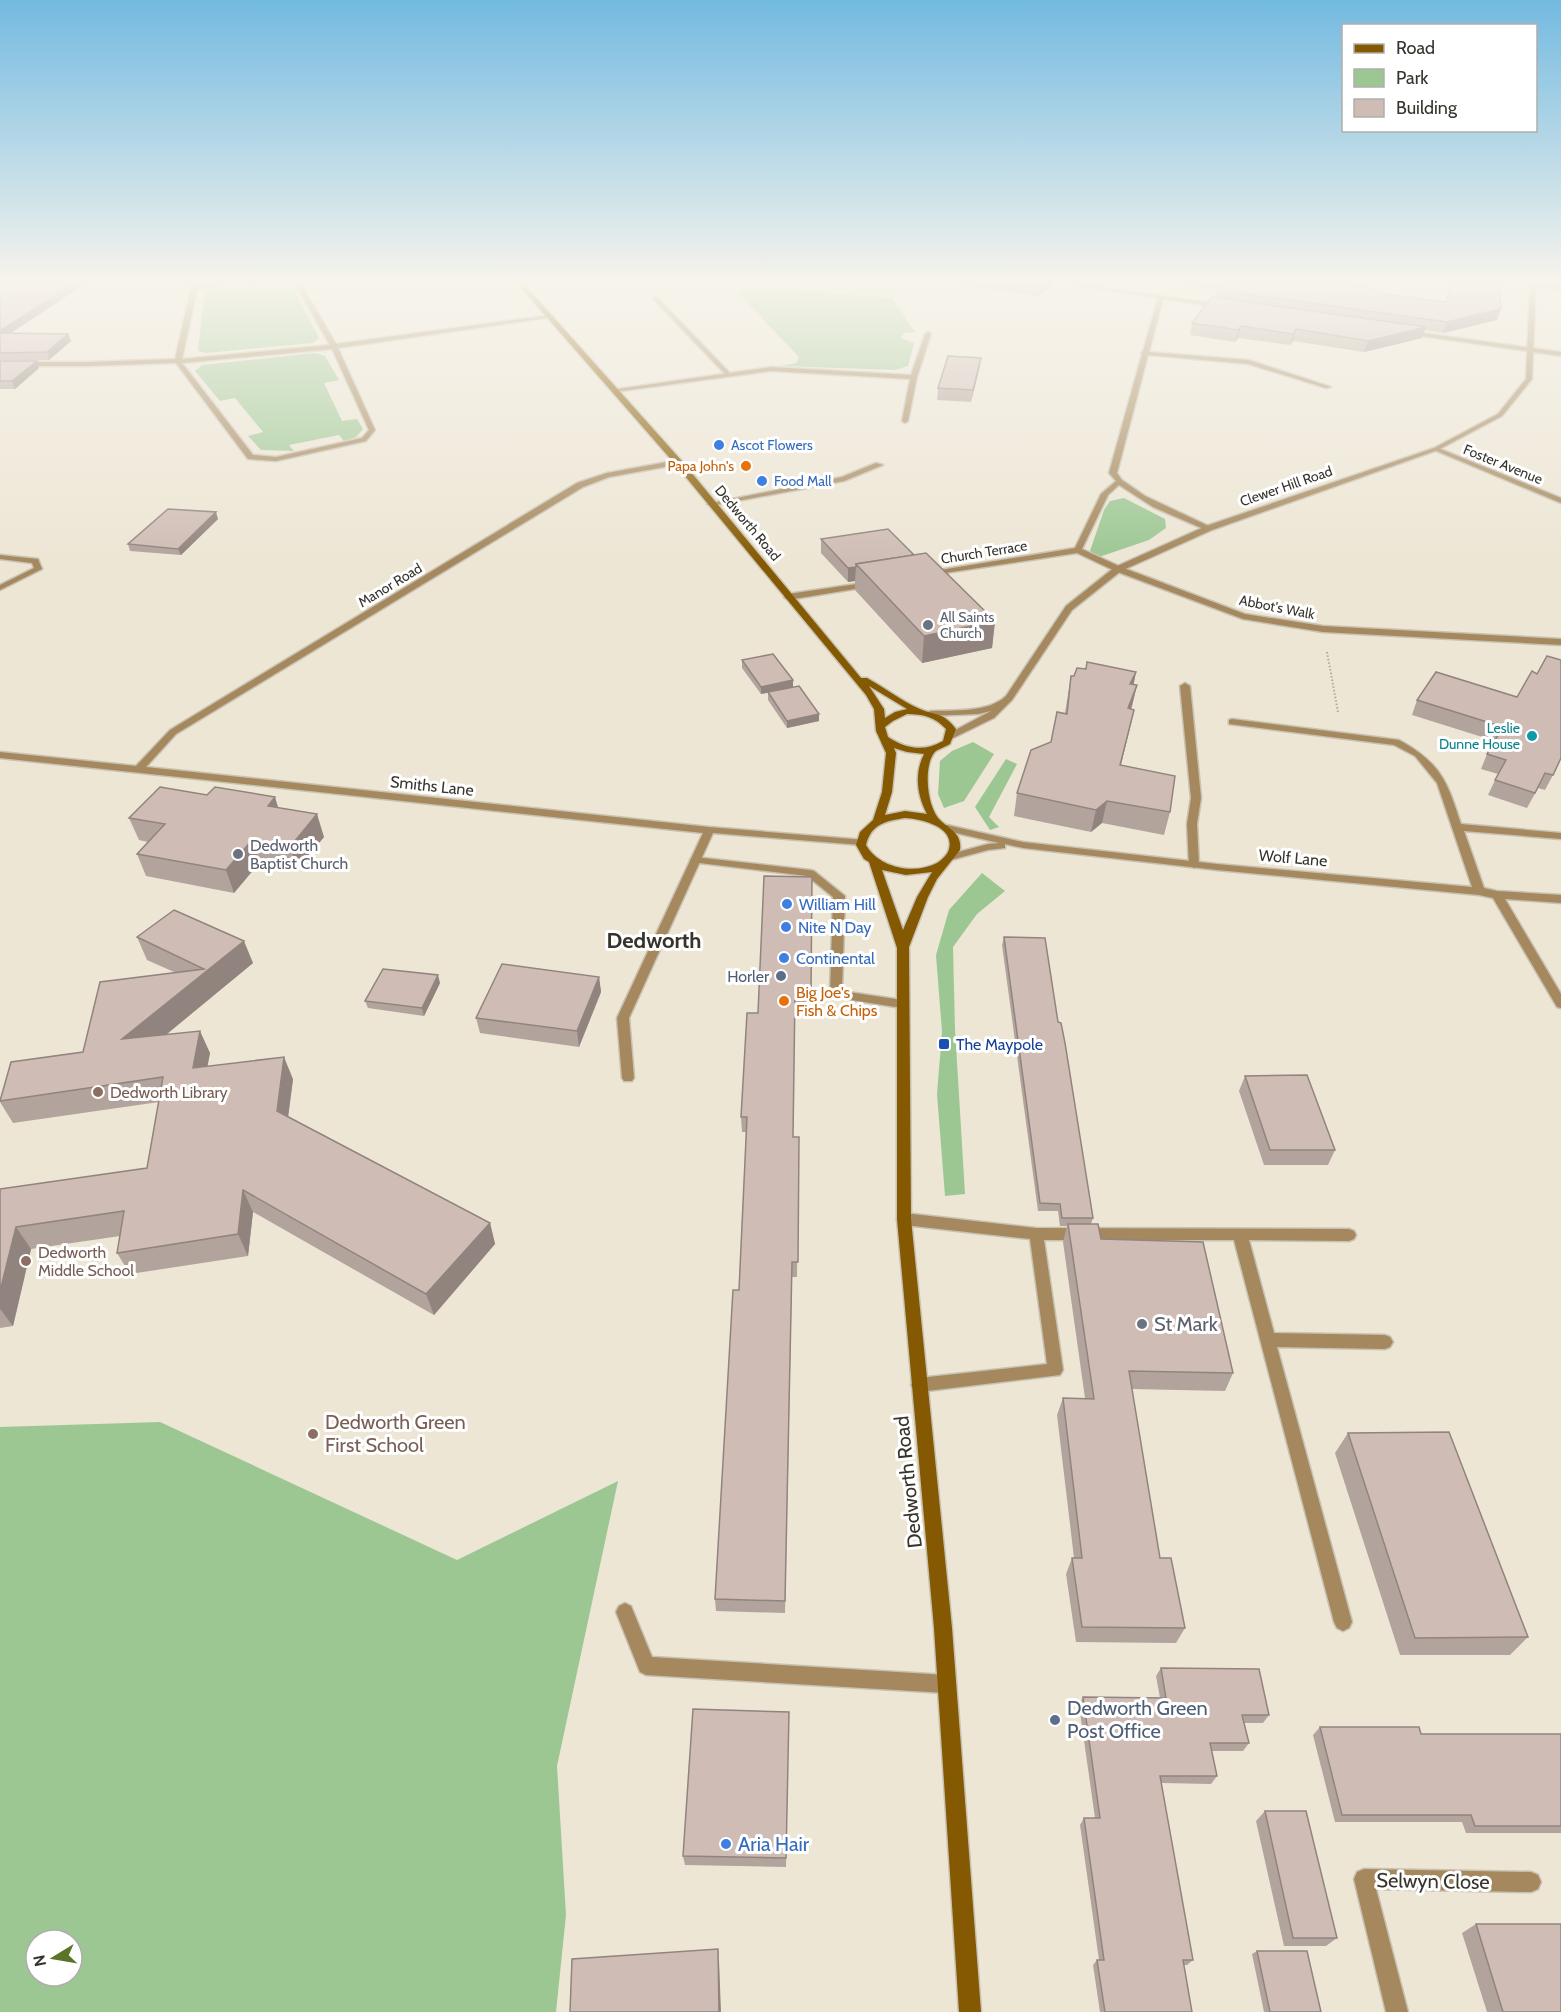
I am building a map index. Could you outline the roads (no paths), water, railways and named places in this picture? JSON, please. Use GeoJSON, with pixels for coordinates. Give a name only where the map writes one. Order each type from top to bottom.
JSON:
{"type":"FeatureCollection","features":[{"type":"Feature","properties":{"kind":"main road","name":"Dedworth Road"},"geometry":{"type":"LineString","coordinates":[[602,376],[678,462],[788,597],[858,676],[875,702],[882,724],[881,731],[891,753],[887,792],[878,819],[868,826],[861,842],[867,855],[873,861],[891,870],[908,872],[929,870],[942,865]]}},
{"type":"Feature","properties":{"kind":"main road","name":"Dedworth Road"},"geometry":{"type":"LineString","coordinates":[[858,676],[919,712]]}},
{"type":"Feature","properties":{"kind":"main road","name":"Dedworth Road"},"geometry":{"type":"LineString","coordinates":[[882,724],[895,715],[919,712],[931,714]]}},
{"type":"Feature","properties":{"kind":"main road"},"geometry":{"type":"LineString","coordinates":[[884,738],[902,749],[931,750],[942,746],[951,736],[946,722],[931,714]]}},
{"type":"Feature","properties":{"kind":"main road"},"geometry":{"type":"LineString","coordinates":[[931,750],[925,760],[922,782],[926,805],[936,821]]}},
{"type":"Feature","properties":{"kind":"main road"},"geometry":{"type":"LineString","coordinates":[[878,819],[906,814],[936,821],[947,828],[953,837],[955,847],[951,857]]}},
{"type":"Feature","properties":{"kind":"main road","name":"Dedworth Road"},"geometry":{"type":"LineString","coordinates":[[951,857],[926,886],[914,910],[903,948],[904,1219],[946,1684],[970,2012]]}},
{"type":"Feature","properties":{"kind":"main road","name":"Dedworth Road"},"geometry":{"type":"LineString","coordinates":[[873,861],[903,948]]}},
{"type":"Feature","properties":{"kind":"street"},"geometry":{"type":"LineString","coordinates":[[189,376],[250,457],[276,459],[364,440],[372,430],[348,376]]}},
{"type":"Feature","properties":{"kind":"street"},"geometry":{"type":"LineString","coordinates":[[614,390],[709,376]]}},
{"type":"Feature","properties":{"kind":"street"},"geometry":{"type":"LineString","coordinates":[[899,376],[914,377],[905,421]]}},
{"type":"Feature","properties":{"kind":"street"},"geometry":{"type":"LineString","coordinates":[[1138,376],[1113,473],[1118,483],[1132,492],[1209,528]]}},
{"type":"Feature","properties":{"kind":"street"},"geometry":{"type":"LineString","coordinates":[[1293,376],[1328,387]]}},
{"type":"Feature","properties":{"kind":"street","name":"Clewer Hill Road"},"geometry":{"type":"LineString","coordinates":[[951,736],[982,722],[1009,698],[1069,608],[1118,569],[1209,528],[1436,449],[1500,415],[1529,376]]}},
{"type":"Feature","properties":{"kind":"street","name":"Foster Avenue"},"geometry":{"type":"LineString","coordinates":[[1436,449],[1561,501]]}},
{"type":"Feature","properties":{"kind":"street","name":"Manor Road"},"geometry":{"type":"LineString","coordinates":[[138,771],[173,732],[580,485],[607,475],[678,462]]}},
{"type":"Feature","properties":{"kind":"street"},"geometry":{"type":"LineString","coordinates":[[711,504],[844,479],[879,465]]}},
{"type":"Feature","properties":{"kind":"street"},"geometry":{"type":"LineString","coordinates":[[1078,550],[1105,494],[1118,483]]}},
{"type":"Feature","properties":{"kind":"street","name":"Abbot's Walk"},"geometry":{"type":"LineString","coordinates":[[1078,550],[1118,569],[1243,616],[1323,629],[1561,642]]}},
{"type":"Feature","properties":{"kind":"street","name":"Church Terrace"},"geometry":{"type":"LineString","coordinates":[[916,576],[1078,550]]}},
{"type":"Feature","properties":{"kind":"street"},"geometry":{"type":"LineString","coordinates":[[0,557],[35,561],[38,569],[0,588]]}},
{"type":"Feature","properties":{"kind":"street"},"geometry":{"type":"LineString","coordinates":[[788,597],[881,582]]}},
{"type":"Feature","properties":{"kind":"street"},"geometry":{"type":"LineString","coordinates":[[1185,686],[1196,798],[1192,824],[1194,865]]}},
{"type":"Feature","properties":{"kind":"street"},"geometry":{"type":"LineString","coordinates":[[931,714],[978,711],[999,706]]}},
{"type":"Feature","properties":{"kind":"street"},"geometry":{"type":"LineString","coordinates":[[1232,722],[1396,742],[1418,754],[1442,782],[1479,891]]}},
{"type":"Feature","properties":{"kind":"street","name":"Smiths Lane"},"geometry":{"type":"LineString","coordinates":[[0,755],[709,830],[861,842]]}},
{"type":"Feature","properties":{"kind":"street"},"geometry":{"type":"LineString","coordinates":[[1458,827],[1561,836]]}},
{"type":"Feature","properties":{"kind":"street","name":"Wolf Lane"},"geometry":{"type":"LineString","coordinates":[[947,828],[1023,845],[1194,865],[1479,891],[1497,895],[1561,899]]}},
{"type":"Feature","properties":{"kind":"street"},"geometry":{"type":"LineString","coordinates":[[628,1078],[623,1018],[709,830]]}},
{"type":"Feature","properties":{"kind":"street","name":"Wolf Lane"},"geometry":{"type":"LineString","coordinates":[[951,857],[988,846],[1023,845]]}},
{"type":"Feature","properties":{"kind":"street"},"geometry":{"type":"LineString","coordinates":[[695,860],[810,873],[839,896],[836,994],[902,1004]]}},
{"type":"Feature","properties":{"kind":"street"},"geometry":{"type":"LineString","coordinates":[[1497,895],[1561,1004]]}},
{"type":"Feature","properties":{"kind":"street"},"geometry":{"type":"LineString","coordinates":[[904,1219],[1035,1234],[1349,1235]]}},
{"type":"Feature","properties":{"kind":"street"},"geometry":{"type":"LineString","coordinates":[[919,1385],[1055,1370],[1035,1234]]}},
{"type":"Feature","properties":{"kind":"street"},"geometry":{"type":"LineString","coordinates":[[1240,1235],[1343,1622]]}},
{"type":"Feature","properties":{"kind":"street"},"geometry":{"type":"LineString","coordinates":[[1268,1340],[1385,1342]]}},
{"type":"Feature","properties":{"kind":"street"},"geometry":{"type":"LineString","coordinates":[[625,1612],[646,1666],[946,1684]]}},
{"type":"Feature","properties":{"kind":"street","name":"Selwyn Close"},"geometry":{"type":"LineString","coordinates":[[1397,2012],[1364,1879],[1531,1882]]}},
{"type":"Feature","properties":{"kind":"place","name":"Ascot Flowers"},"geometry":{"type":"Point","coordinates":[719,445]}},
{"type":"Feature","properties":{"kind":"place","name":"Papa John's"},"geometry":{"type":"Point","coordinates":[746,466]}},
{"type":"Feature","properties":{"kind":"place","name":"Food Mall"},"geometry":{"type":"Point","coordinates":[762,481]}},
{"type":"Feature","properties":{"kind":"place","name":"All Saints Church"},"geometry":{"type":"Point","coordinates":[928,625]}},
{"type":"Feature","properties":{"kind":"place","name":"Leslie Dunne House"},"geometry":{"type":"Point","coordinates":[1532,736]}},
{"type":"Feature","properties":{"kind":"place","name":"Dedworth Baptist Church"},"geometry":{"type":"Point","coordinates":[238,854]}},
{"type":"Feature","properties":{"kind":"place","name":"William Hill"},"geometry":{"type":"Point","coordinates":[787,904]}},
{"type":"Feature","properties":{"kind":"place","name":"Nite N Day"},"geometry":{"type":"Point","coordinates":[786,927]}},
{"type":"Feature","properties":{"kind":"place","name":"Continental"},"geometry":{"type":"Point","coordinates":[784,958]}},
{"type":"Feature","properties":{"kind":"place","name":"Horler"},"geometry":{"type":"Point","coordinates":[781,976]}},
{"type":"Feature","properties":{"kind":"place","name":"Big Joe's Fish & Chips"},"geometry":{"type":"Point","coordinates":[784,1001]}},
{"type":"Feature","properties":{"kind":"place","name":"The Maypole"},"geometry":{"type":"Point","coordinates":[944,1044]}},
{"type":"Feature","properties":{"kind":"place","name":"Dedworth Library"},"geometry":{"type":"Point","coordinates":[98,1092]}},
{"type":"Feature","properties":{"kind":"place","name":"Dedworth Middle School"},"geometry":{"type":"Point","coordinates":[26,1261]}},
{"type":"Feature","properties":{"kind":"place","name":"St Mark"},"geometry":{"type":"Point","coordinates":[1142,1324]}},
{"type":"Feature","properties":{"kind":"place","name":"Dedworth Green First School"},"geometry":{"type":"Point","coordinates":[313,1434]}},
{"type":"Feature","properties":{"kind":"place","name":"Dedworth Green Post Office"},"geometry":{"type":"Point","coordinates":[1055,1720]}},
{"type":"Feature","properties":{"kind":"place","name":"Aria Hair"},"geometry":{"type":"Point","coordinates":[726,1844]}},
{"type":"Feature","properties":{"kind":"district","name":"Dedworth"},"geometry":{"type":"Point","coordinates":[654,940]}}]}
